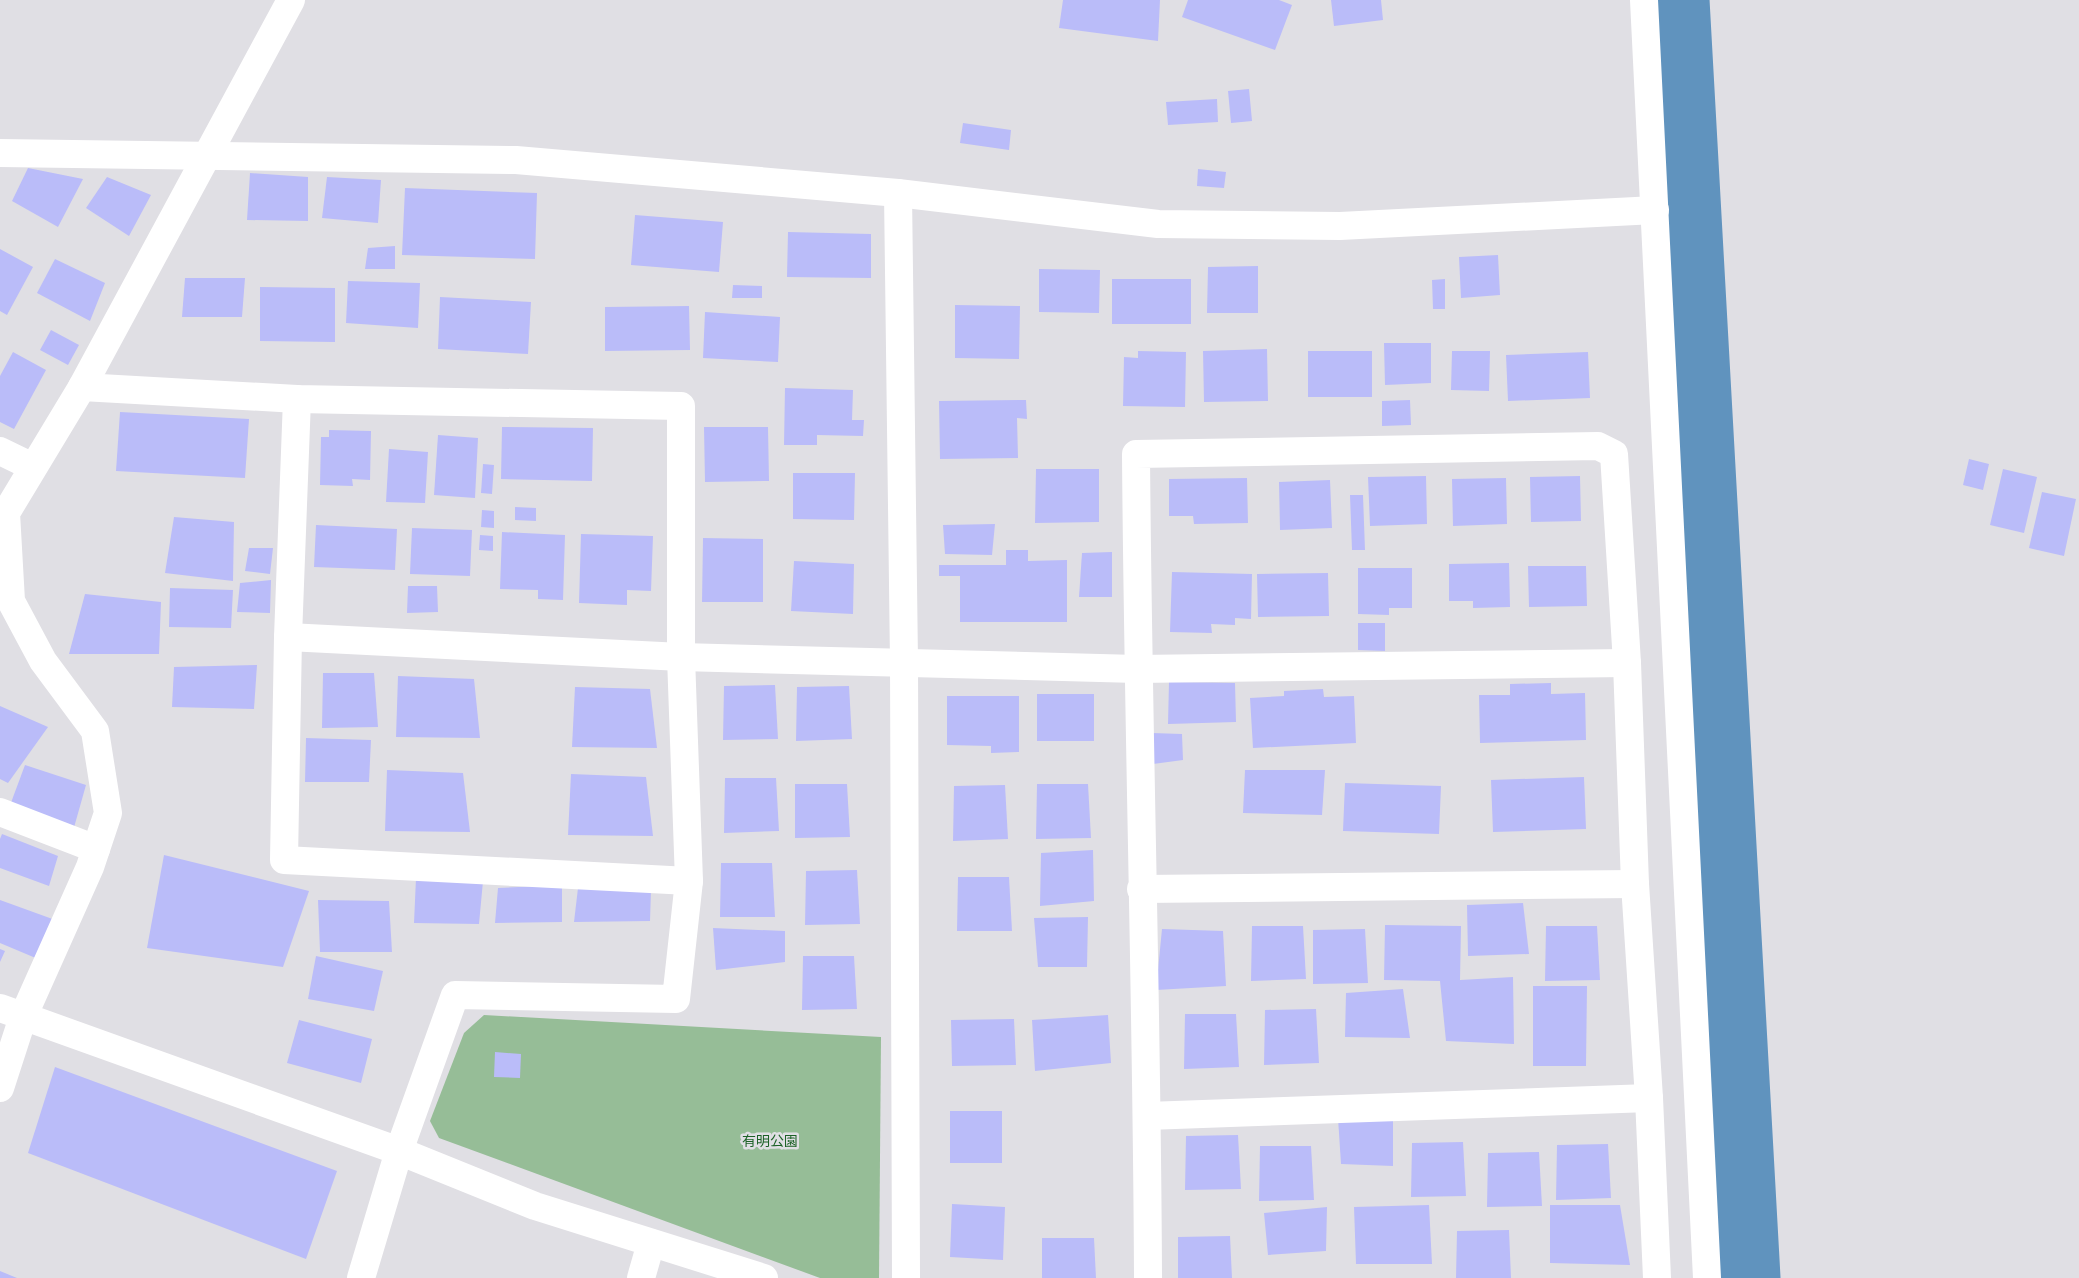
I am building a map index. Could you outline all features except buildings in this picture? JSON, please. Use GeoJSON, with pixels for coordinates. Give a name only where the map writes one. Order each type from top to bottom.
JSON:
{"type":"FeatureCollection","features":[{"type":"Feature","properties":{"kind":"street"},"geometry":{"type":"LineString","coordinates":[[0,1088],[12,1012],[90,867],[108,813],[95,731],[42,661],[11,601],[6,513],[82,387],[290,0]]}},
{"type":"Feature","properties":{"kind":"street"},"geometry":{"type":"LineString","coordinates":[[1644,0],[1707,1278]]}},
{"type":"Feature","properties":{"kind":"street"},"geometry":{"type":"LineString","coordinates":[[1,154],[516,160],[898,193],[1158,224],[1340,226],[1655,210]]}},
{"type":"Feature","properties":{"kind":"street"},"geometry":{"type":"LineString","coordinates":[[898,193],[904,662],[906,1278]]}},
{"type":"Feature","properties":{"kind":"street"},"geometry":{"type":"LineString","coordinates":[[82,387],[297,399],[681,406],[680,657],[689,881],[676,999],[455,995],[399,1151],[361,1278]]}},
{"type":"Feature","properties":{"kind":"street"},"geometry":{"type":"LineString","coordinates":[[297,399],[288,637],[284,860],[689,881]]}},
{"type":"Feature","properties":{"kind":"street"},"geometry":{"type":"LineString","coordinates":[[1148,1278],[1136,454],[1598,446],[1614,454],[1627,663],[1635,884],[1649,1098],[1657,1278]]}},
{"type":"Feature","properties":{"kind":"street"},"geometry":{"type":"LineString","coordinates":[[0,451],[33,467]]}},
{"type":"Feature","properties":{"kind":"street"},"geometry":{"type":"LineString","coordinates":[[288,637],[680,657],[1138,669],[1627,663]]}},
{"type":"Feature","properties":{"kind":"street"},"geometry":{"type":"LineString","coordinates":[[0,812],[96,849]]}},
{"type":"Feature","properties":{"kind":"street"},"geometry":{"type":"LineString","coordinates":[[1141,889],[1635,884]]}},
{"type":"Feature","properties":{"kind":"street"},"geometry":{"type":"LineString","coordinates":[[12,1012],[399,1151],[535,1206],[764,1278]]}},
{"type":"Feature","properties":{"kind":"street"},"geometry":{"type":"LineString","coordinates":[[1147,1116],[1649,1098]]}},
{"type":"Feature","properties":{"kind":"street"},"geometry":{"type":"LineString","coordinates":[[641,1278],[651,1244]]}},
{"type":"Feature","properties":{"kind":"green space","name":"有明公園"},"geometry":{"type":"Polygon","coordinates":[[[484,1015],[881,1037],[879,1278],[820,1278],[439,1138],[430,1121],[464,1033],[484,1015]]]}},
{"type":"Feature","properties":{"kind":"waterway"},"geometry":{"type":"LineString","coordinates":[[1675,0],[1746,1278]]}}]}
